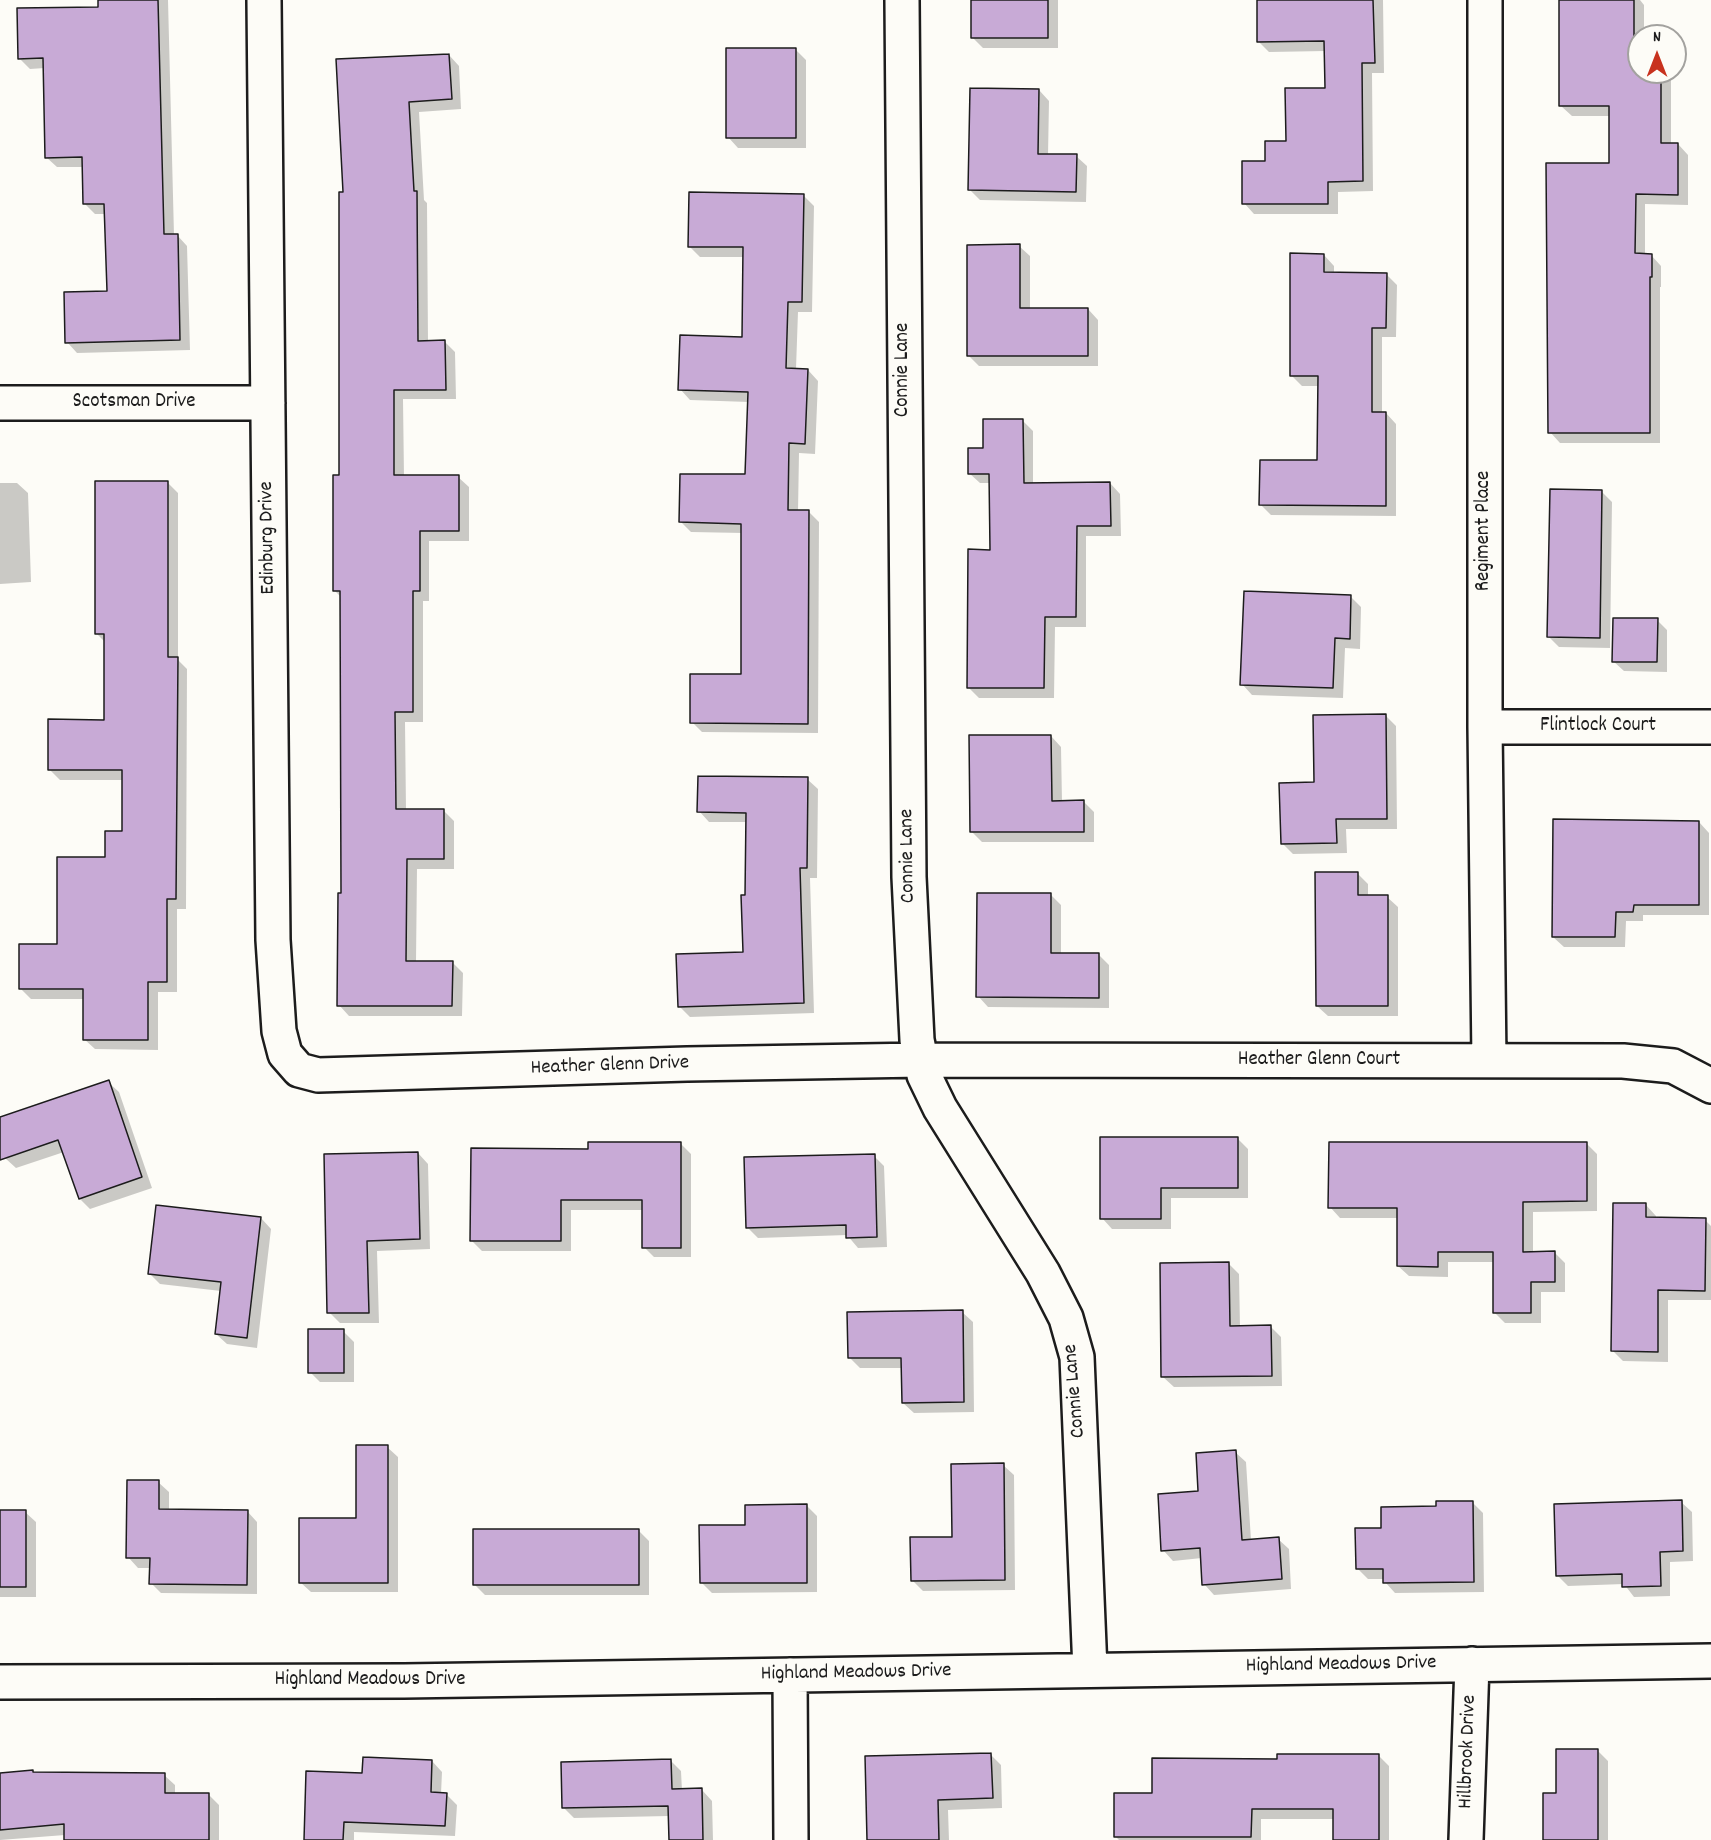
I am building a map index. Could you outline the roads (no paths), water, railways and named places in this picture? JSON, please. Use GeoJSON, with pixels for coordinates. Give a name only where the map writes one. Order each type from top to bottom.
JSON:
{"type":"FeatureCollection","features":[{"type":"Feature","properties":{"kind":"street","name":"Edinburg Drive"},"geometry":{"type":"LineString","coordinates":[[264,0],[273,940],[279,1031],[285,1054],[299,1070]]}},
{"type":"Feature","properties":{"kind":"street","name":"Connie Lane"},"geometry":{"type":"LineString","coordinates":[[902,0],[909,877],[917,1040],[924,1076],[940,1108],[1043,1273],[1066,1318],[1077,1357],[1090,1670]]}},
{"type":"Feature","properties":{"kind":"street","name":"Regiment Place"},"geometry":{"type":"LineString","coordinates":[[1485,0],[1485,727],[1489,1061]]}},
{"type":"Feature","properties":{"kind":"street","name":"Scotsman Drive"},"geometry":{"type":"LineString","coordinates":[[0,403],[268,403]]}},
{"type":"Feature","properties":{"kind":"street","name":"Flintlock Court"},"geometry":{"type":"LineString","coordinates":[[1485,727],[1711,727]]}},
{"type":"Feature","properties":{"kind":"street","name":"Heather Glenn Court"},"geometry":{"type":"LineString","coordinates":[[921,1060],[1623,1061],[1673,1066],[1711,1086]]}},
{"type":"Feature","properties":{"kind":"street","name":"Heather Glenn Drive"},"geometry":{"type":"LineString","coordinates":[[299,1070],[318,1076],[687,1064],[921,1060]]}},
{"type":"Feature","properties":{"kind":"street","name":"Highland Meadows Drive"},"geometry":{"type":"LineString","coordinates":[[0,1682],[404,1681],[1711,1661]]}},
{"type":"Feature","properties":{"kind":"street","name":"Hillbrook Drive"},"geometry":{"type":"LineString","coordinates":[[1466,1840],[1472,1664]]}},
{"type":"Feature","properties":{"kind":"street"},"geometry":{"type":"LineString","coordinates":[[790,1675],[791,1840]]}}]}
